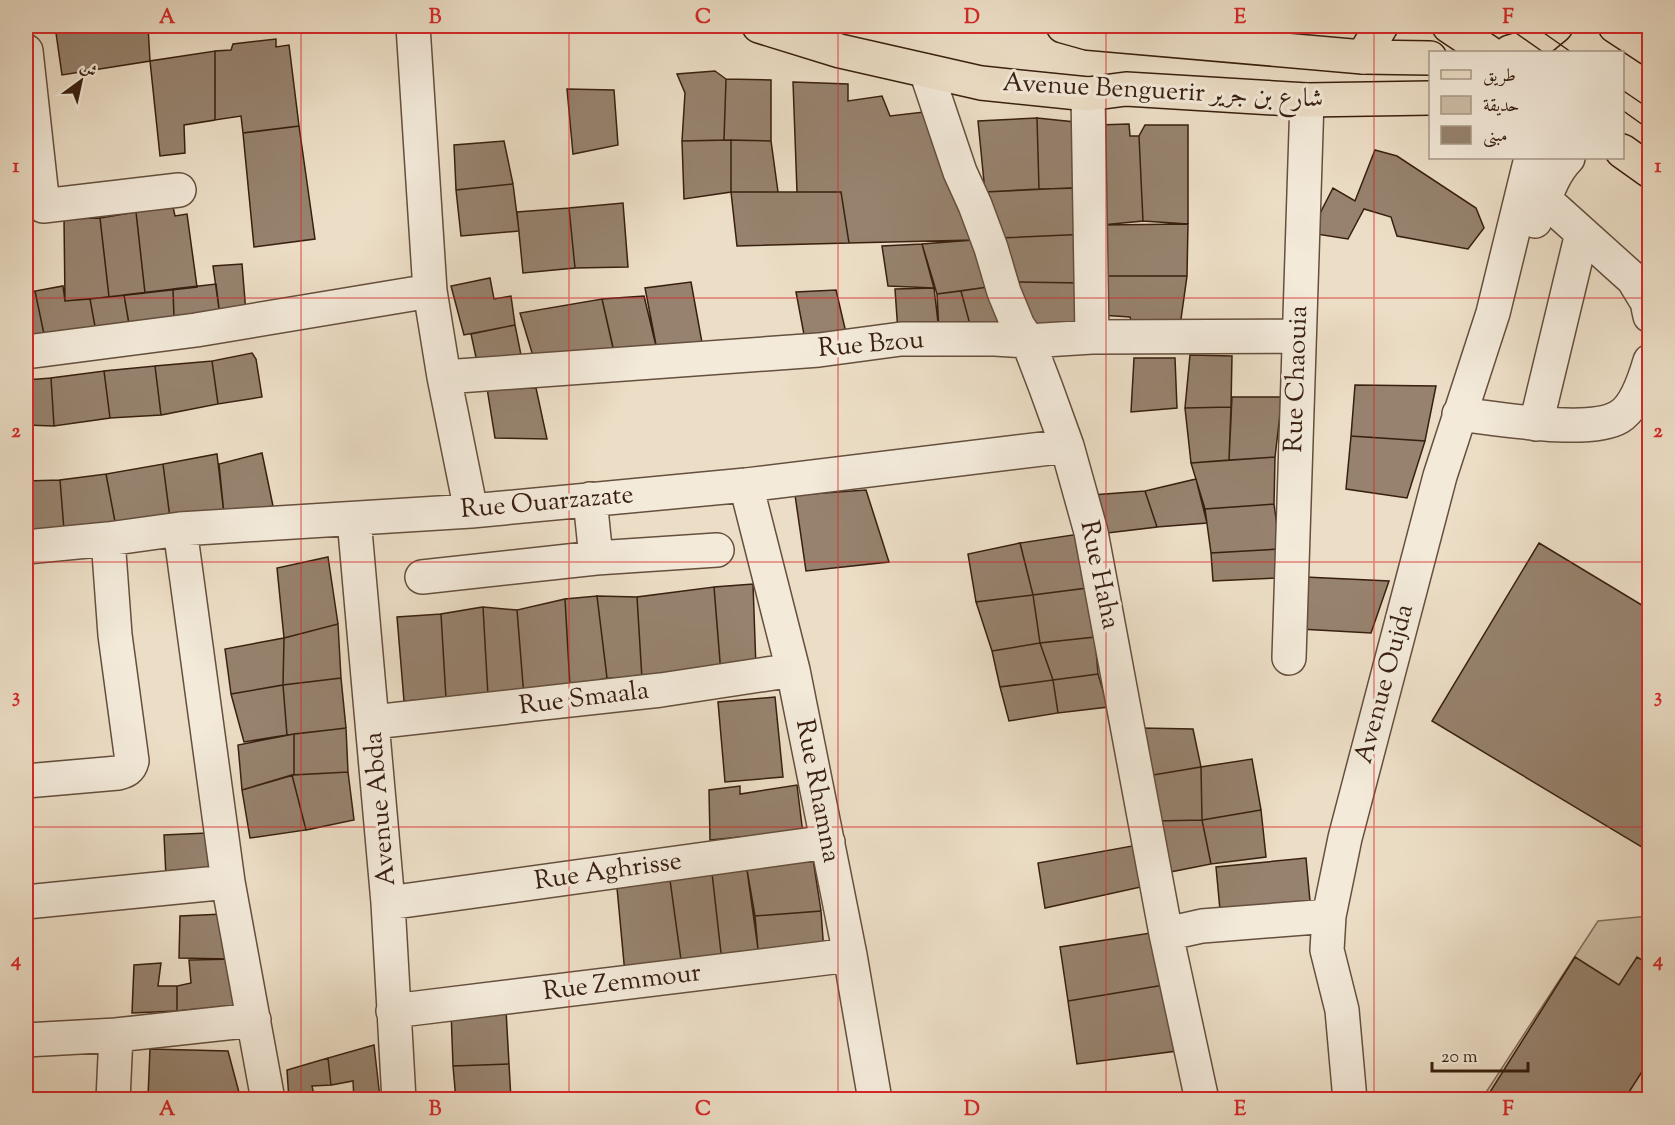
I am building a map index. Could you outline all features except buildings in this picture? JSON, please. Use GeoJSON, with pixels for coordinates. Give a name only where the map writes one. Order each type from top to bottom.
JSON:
{"type":"FeatureCollection","features":[{"type":"Feature","properties":{"kind":"main road","name":"Avenue Benguerir شارع بن جرير"},"geometry":{"type":"LineString","coordinates":[[759,26],[840,51],[981,83],[1088,94],[1126,89],[1307,100],[1429,98]]}},
{"type":"Feature","properties":{"kind":"main road","name":"Avenue Benguerir شارع بن جرير"},"geometry":{"type":"LineString","coordinates":[[1063,26],[1088,33],[1363,57],[1429,58]]}},
{"type":"Feature","properties":{"kind":"main road"},"geometry":{"type":"LineString","coordinates":[[1363,57],[1381,26]]}},
{"type":"Feature","properties":{"kind":"main road"},"geometry":{"type":"LineString","coordinates":[[1449,26],[1486,51]]}},
{"type":"Feature","properties":{"kind":"main road"},"geometry":{"type":"LineString","coordinates":[[1616,26],[1650,49]]}},
{"type":"Feature","properties":{"kind":"main road"},"geometry":{"type":"LineString","coordinates":[[1513,51],[1548,38]]}},
{"type":"Feature","properties":{"kind":"main road"},"geometry":{"type":"LineString","coordinates":[[1624,152],[1650,171]]}},
{"type":"Feature","properties":{"kind":"street"},"geometry":{"type":"LineString","coordinates":[[412,26],[430,291],[444,377],[471,511]]}},
{"type":"Feature","properties":{"kind":"street"},"geometry":{"type":"LineString","coordinates":[[26,51],[34,208],[179,190]]}},
{"type":"Feature","properties":{"kind":"street","name":"Rue Haha"},"geometry":{"type":"LineString","coordinates":[[926,71],[960,172],[991,248],[1004,292],[1018,326],[1028,340],[1067,446],[1091,532],[1166,934],[1202,1100]]}},
{"type":"Feature","properties":{"kind":"street"},"geometry":{"type":"LineString","coordinates":[[1088,94],[1092,337]]}},
{"type":"Feature","properties":{"kind":"street","name":"Rue Chaouia"},"geometry":{"type":"LineString","coordinates":[[1289,658],[1307,100]]}},
{"type":"Feature","properties":{"kind":"street","name":"Avenue Oujda"},"geometry":{"type":"LineString","coordinates":[[1350,1100],[1342,1010],[1327,950],[1329,916],[1345,838],[1440,476],[1493,313],[1532,159]]}},
{"type":"Feature","properties":{"kind":"street","name":"Avenue Oujda"},"geometry":{"type":"LineString","coordinates":[[1502,276],[1537,217],[1561,165],[1567,159]]}},
{"type":"Feature","properties":{"kind":"street"},"geometry":{"type":"LineString","coordinates":[[1544,199],[1633,279],[1647,302],[1650,316]]}},
{"type":"Feature","properties":{"kind":"street"},"geometry":{"type":"LineString","coordinates":[[1536,424],[1582,233]]}},
{"type":"Feature","properties":{"kind":"street"},"geometry":{"type":"LineString","coordinates":[[26,352],[196,330],[430,291]]}},
{"type":"Feature","properties":{"kind":"street","name":"Rue Bzou"},"geometry":{"type":"LineString","coordinates":[[444,377],[819,350],[901,339],[1028,340],[1092,337],[1298,336]]}},
{"type":"Feature","properties":{"kind":"street"},"geometry":{"type":"LineString","coordinates":[[1459,414],[1536,424],[1597,425],[1620,417],[1637,396],[1650,361]]}},
{"type":"Feature","properties":{"kind":"street","name":"Rue Ouarzazate"},"geometry":{"type":"LineString","coordinates":[[26,547],[180,529],[471,511],[746,485],[1067,446]]}},
{"type":"Feature","properties":{"kind":"street","name":"Rue Rhamna"},"geometry":{"type":"LineString","coordinates":[[746,485],[793,670],[850,955],[875,1100]]}},
{"type":"Feature","properties":{"kind":"street"},"geometry":{"type":"LineString","coordinates":[[590,500],[596,558]]}},
{"type":"Feature","properties":{"kind":"street","name":"Avenue Abda"},"geometry":{"type":"LineString","coordinates":[[354,519],[374,722],[388,903],[399,1100]]}},
{"type":"Feature","properties":{"kind":"street"},"geometry":{"type":"LineString","coordinates":[[180,529],[228,882],[268,1100]]}},
{"type":"Feature","properties":{"kind":"street"},"geometry":{"type":"LineString","coordinates":[[26,781],[118,773],[126,771],[131,766],[115,635],[108,539]]}},
{"type":"Feature","properties":{"kind":"street"},"geometry":{"type":"LineString","coordinates":[[422,577],[596,558],[717,550]]}},
{"type":"Feature","properties":{"kind":"street","name":"Rue Smaala"},"geometry":{"type":"LineString","coordinates":[[374,722],[661,690],[793,670]]}},
{"type":"Feature","properties":{"kind":"street","name":"Rue Aghrisse"},"geometry":{"type":"LineString","coordinates":[[388,903],[828,842]]}},
{"type":"Feature","properties":{"kind":"street"},"geometry":{"type":"LineString","coordinates":[[26,902],[228,882]]}},
{"type":"Feature","properties":{"kind":"street"},"geometry":{"type":"LineString","coordinates":[[1166,934],[1202,926],[1329,916]]}},
{"type":"Feature","properties":{"kind":"street","name":"Rue Zemmour"},"geometry":{"type":"LineString","coordinates":[[393,1011],[850,955]]}},
{"type":"Feature","properties":{"kind":"street"},"geometry":{"type":"LineString","coordinates":[[26,1040],[116,1035],[254,1020]]}},
{"type":"Feature","properties":{"kind":"street"},"geometry":{"type":"LineString","coordinates":[[112,1100],[116,1035]]}},
{"type":"Feature","properties":{"kind":"green space"},"geometry":{"type":"Polygon","coordinates":[[[1649,916],[1649,1099],[1481,1100],[1598,921],[1649,916]]]}},
{"type":"Feature","properties":{"kind":"tram line"},"geometry":{"type":"LineString","coordinates":[[1506,26],[1542,51]]}},
{"type":"Feature","properties":{"kind":"tram line"},"geometry":{"type":"LineString","coordinates":[[1534,26],[1570,51]]}},
{"type":"Feature","properties":{"kind":"tram line"},"geometry":{"type":"LineString","coordinates":[[1624,91],[1650,109]]}},
{"type":"Feature","properties":{"kind":"tram line"},"geometry":{"type":"LineString","coordinates":[[1624,111],[1650,130]]}}]}
